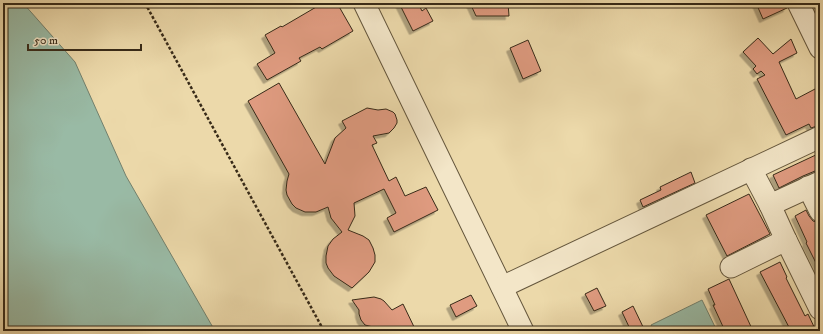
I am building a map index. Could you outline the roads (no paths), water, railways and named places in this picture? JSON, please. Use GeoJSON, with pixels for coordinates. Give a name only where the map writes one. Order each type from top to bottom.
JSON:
{"type":"FeatureCollection","features":[{"type":"Feature","properties":{"kind":"street"},"geometry":{"type":"LineString","coordinates":[[364,3],[523,331]]}},
{"type":"Feature","properties":{"kind":"street"},"geometry":{"type":"LineString","coordinates":[[798,3],[820,48]]}},
{"type":"Feature","properties":{"kind":"street"},"geometry":{"type":"LineString","coordinates":[[502,287],[820,137]]}},
{"type":"Feature","properties":{"kind":"street"},"geometry":{"type":"LineString","coordinates":[[751,170],[818,302]]}},
{"type":"Feature","properties":{"kind":"street"},"geometry":{"type":"LineString","coordinates":[[770,205],[814,184],[820,211]]}},
{"type":"Feature","properties":{"kind":"street"},"geometry":{"type":"LineString","coordinates":[[731,267],[786,240]]}}]}
